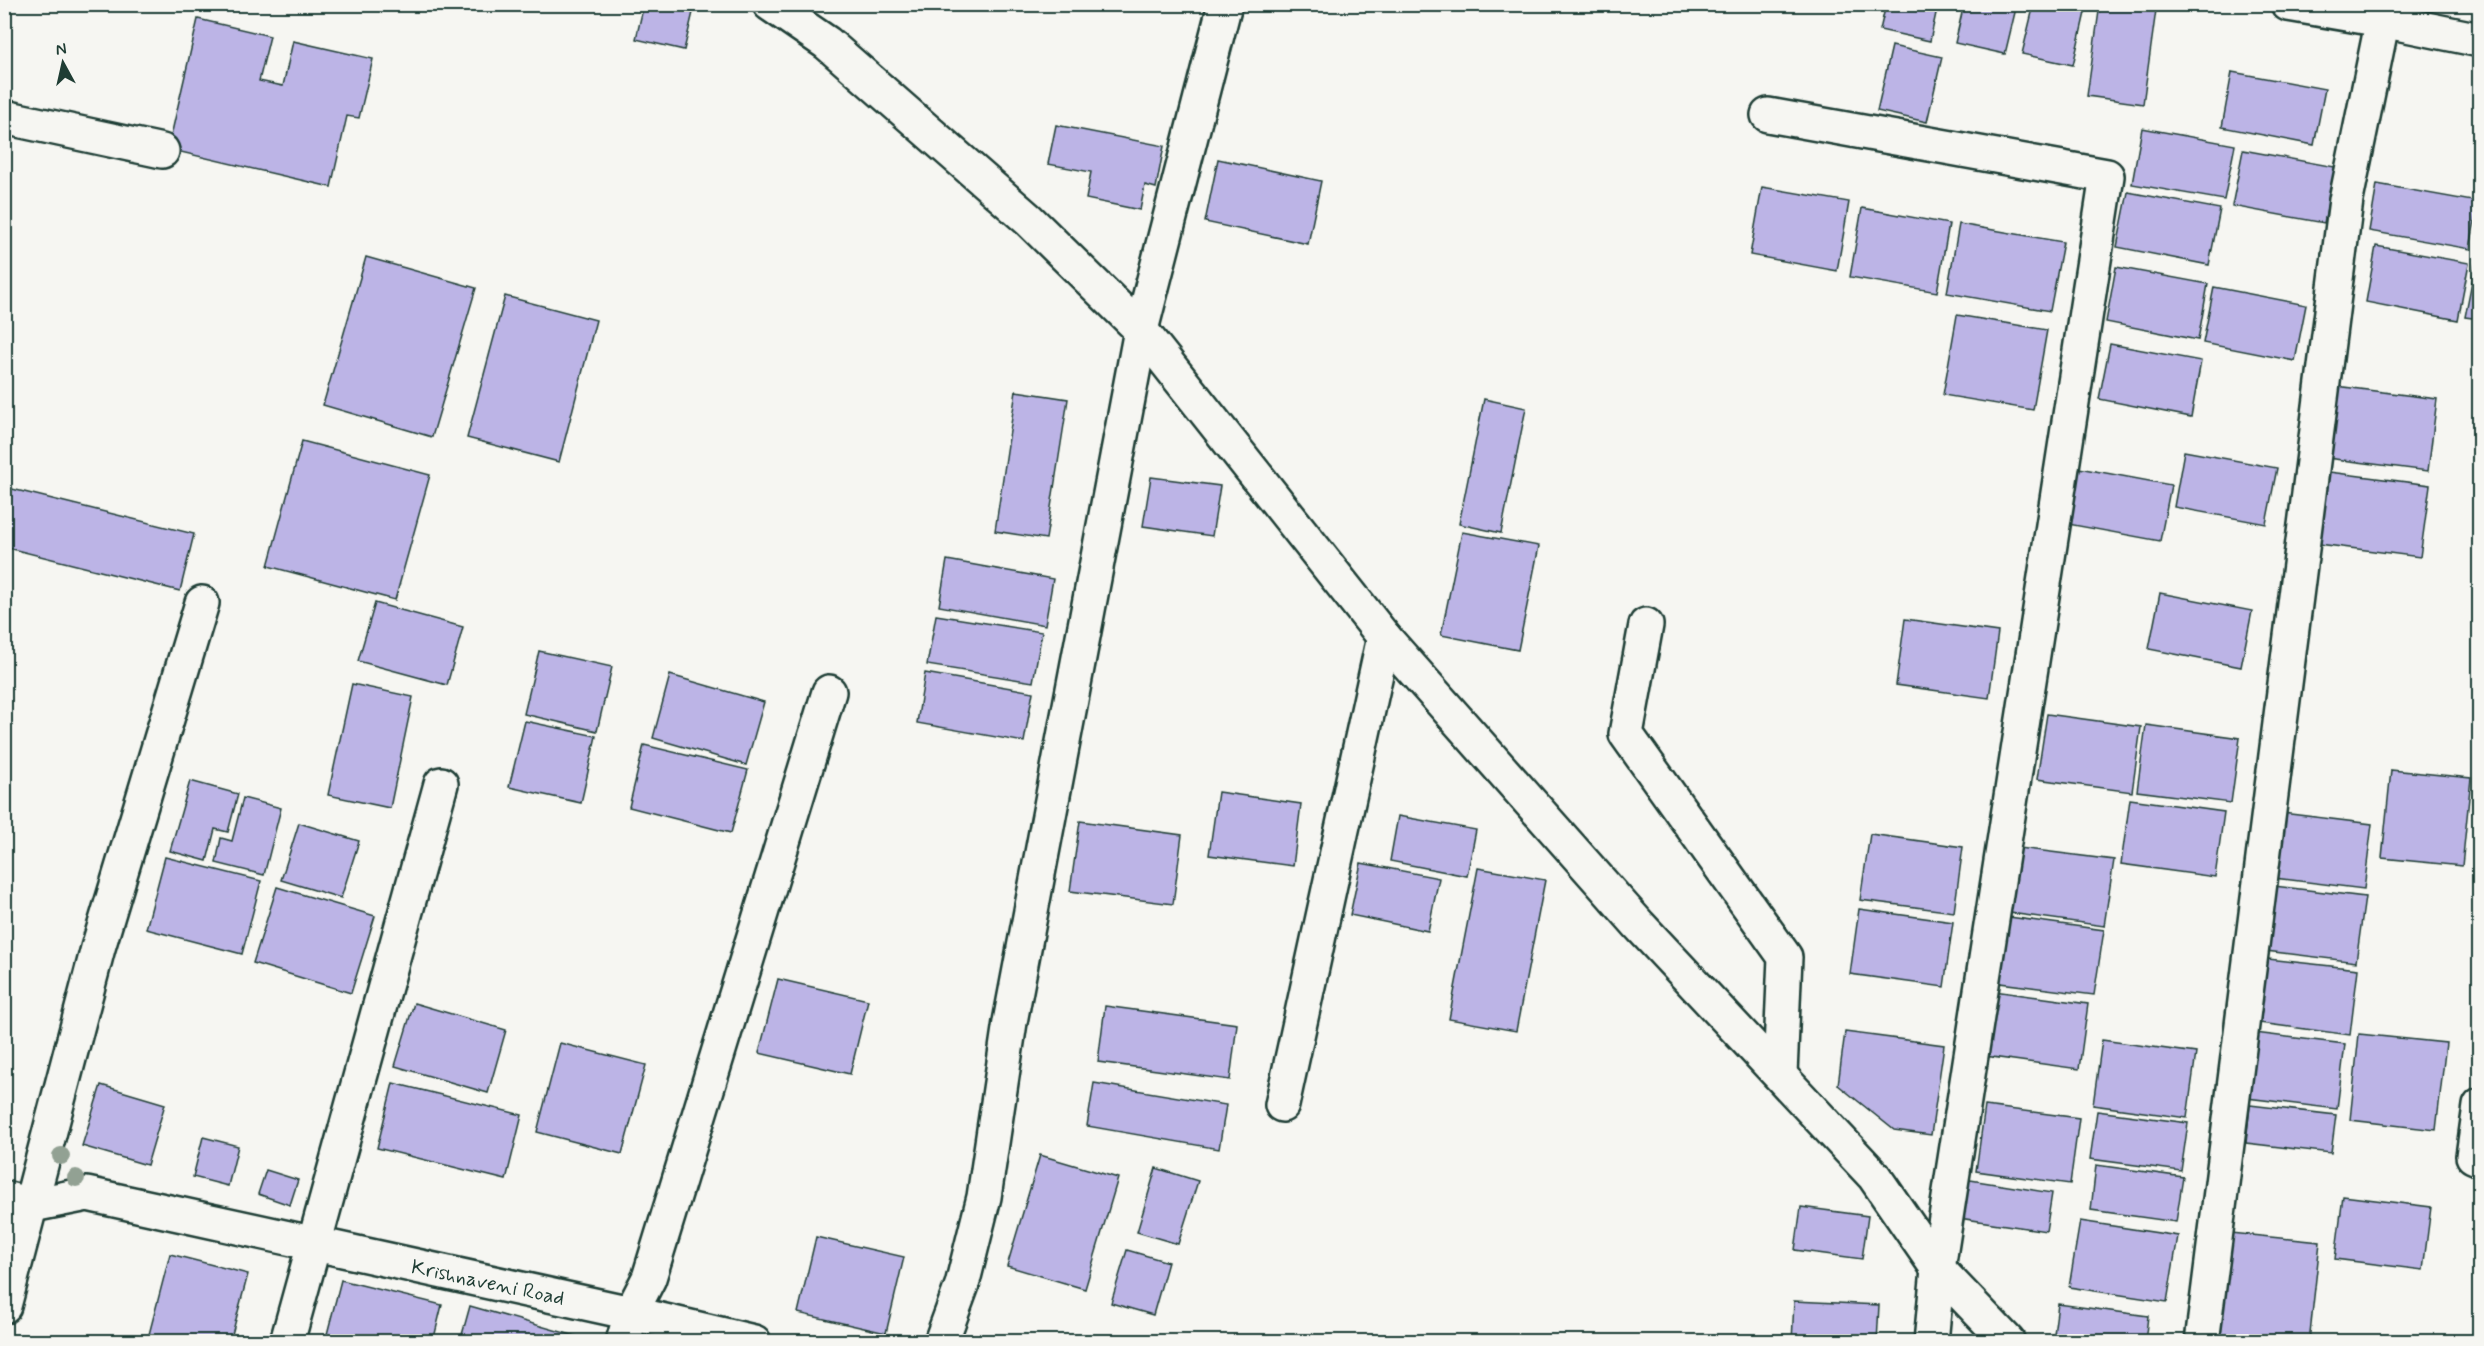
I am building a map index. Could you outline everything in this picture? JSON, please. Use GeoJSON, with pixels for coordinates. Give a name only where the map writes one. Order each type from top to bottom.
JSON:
{"type":"FeatureCollection","features":[{"type":"Feature","properties":{"kind":"street"},"geometry":{"type":"LineString","coordinates":[[770,4],[827,43],[994,189],[1029,220],[1141,330],[1384,637],[1639,925],[1874,1176],[1938,1269],[2008,1341]]}},
{"type":"Feature","properties":{"kind":"street"},"geometry":{"type":"LineString","coordinates":[[941,1341],[962,1285],[984,1197],[1010,1022],[1141,330],[1225,4]]}},
{"type":"Feature","properties":{"kind":"street"},"geometry":{"type":"LineString","coordinates":[[2288,4],[2384,12],[2480,40]]}},
{"type":"Feature","properties":{"kind":"street"},"geometry":{"type":"LineString","coordinates":[[2202,1341],[2346,200],[2384,12]]}},
{"type":"Feature","properties":{"kind":"street"},"geometry":{"type":"LineString","coordinates":[[1768,115],[2107,176],[1938,1269],[1931,1341]]}},
{"type":"Feature","properties":{"kind":"street"},"geometry":{"type":"LineString","coordinates":[[4,117],[162,151]]}},
{"type":"Feature","properties":{"kind":"street"},"geometry":{"type":"LineString","coordinates":[[4,1306],[18,1202],[98,948],[202,603]]}},
{"type":"Feature","properties":{"kind":"street"},"geometry":{"type":"LineString","coordinates":[[1646,625],[1626,734],[1785,957],[1780,1074]]}},
{"type":"Feature","properties":{"kind":"street"},"geometry":{"type":"LineString","coordinates":[[1282,1105],[1384,637]]}},
{"type":"Feature","properties":{"kind":"street"},"geometry":{"type":"LineString","coordinates":[[627,1327],[649,1278],[830,692]]}},
{"type":"Feature","properties":{"kind":"street"},"geometry":{"type":"LineString","coordinates":[[287,1341],[441,784]]}},
{"type":"Feature","properties":{"kind":"street"},"geometry":{"type":"LineString","coordinates":[[2480,1106],[2473,1156],[2480,1159]]}},
{"type":"Feature","properties":{"kind":"street","name":"Krishnaveni Road"},"geometry":{"type":"LineString","coordinates":[[18,1202],[87,1194],[315,1245],[627,1327],[754,1341]]}},
{"type":"Feature","properties":{"kind":"building"},"geometry":{"type":"Polygon","coordinates":[[[644,4],[695,4],[684,50],[636,39],[644,4]]]}},
{"type":"Feature","properties":{"kind":"building"},"geometry":{"type":"Polygon","coordinates":[[[1886,4],[1938,4],[1930,41],[1880,30],[1886,4]]]}},
{"type":"Feature","properties":{"kind":"building"},"geometry":{"type":"Polygon","coordinates":[[[1964,4],[2017,4],[2005,54],[1955,43],[1964,4]]]}},
{"type":"Feature","properties":{"kind":"building"},"geometry":{"type":"Polygon","coordinates":[[[2034,4],[2087,4],[2073,65],[2022,54],[2034,4]]]}},
{"type":"Feature","properties":{"kind":"building"},"geometry":{"type":"Polygon","coordinates":[[[2100,4],[2156,10],[2143,104],[2087,96],[2100,4]]]}},
{"type":"Feature","properties":{"kind":"building"},"geometry":{"type":"Polygon","coordinates":[[[198,19],[270,36],[259,81],[283,86],[293,41],[373,59],[359,118],[347,116],[331,187],[168,149],[198,19]]]}},
{"type":"Feature","properties":{"kind":"building"},"geometry":{"type":"Polygon","coordinates":[[[1892,46],[1942,57],[1927,122],[1877,111],[1892,46]]]}},
{"type":"Feature","properties":{"kind":"building"},"geometry":{"type":"Polygon","coordinates":[[[2232,72],[2325,89],[2314,145],[2222,127],[2232,72]]]}},
{"type":"Feature","properties":{"kind":"building"},"geometry":{"type":"Polygon","coordinates":[[[1056,125],[1164,146],[1156,188],[1145,185],[1140,210],[1086,199],[1091,172],[1048,164],[1056,125]]]}},
{"type":"Feature","properties":{"kind":"building"},"geometry":{"type":"Polygon","coordinates":[[[2142,128],[2235,145],[2224,200],[2132,184],[2142,128]]]}},
{"type":"Feature","properties":{"kind":"building"},"geometry":{"type":"Polygon","coordinates":[[[2243,150],[2335,167],[2324,223],[2232,206],[2243,150]]]}},
{"type":"Feature","properties":{"kind":"building"},"geometry":{"type":"Polygon","coordinates":[[[1218,159],[1321,181],[1308,244],[1205,222],[1218,159]]]}},
{"type":"Feature","properties":{"kind":"building"},"geometry":{"type":"Polygon","coordinates":[[[2377,184],[2478,202],[2470,249],[2369,231],[2377,184]]]}},
{"type":"Feature","properties":{"kind":"building"},"geometry":{"type":"Polygon","coordinates":[[[1762,187],[1849,202],[1837,271],[1750,255],[1762,187]]]}},
{"type":"Feature","properties":{"kind":"building"},"geometry":{"type":"Polygon","coordinates":[[[2128,192],[2220,209],[2209,265],[2117,247],[2128,192]]]}},
{"type":"Feature","properties":{"kind":"building"},"geometry":{"type":"Polygon","coordinates":[[[1862,208],[1949,224],[1937,292],[1850,277],[1862,208]]]}},
{"type":"Feature","properties":{"kind":"building"},"geometry":{"type":"Polygon","coordinates":[[[1959,224],[2063,242],[2050,311],[1947,293],[1959,224]]]}},
{"type":"Feature","properties":{"kind":"building"},"geometry":{"type":"Polygon","coordinates":[[[2376,246],[2469,263],[2458,320],[2366,302],[2376,246]]]}},
{"type":"Feature","properties":{"kind":"building"},"geometry":{"type":"Polygon","coordinates":[[[366,257],[476,288],[432,437],[323,405],[366,257]]]}},
{"type":"Feature","properties":{"kind":"building"},"geometry":{"type":"Polygon","coordinates":[[[2476,261],[2480,261],[2480,319],[2465,317],[2476,261]]]}},
{"type":"Feature","properties":{"kind":"building"},"geometry":{"type":"Polygon","coordinates":[[[2116,267],[2208,284],[2198,340],[2106,322],[2116,267]]]}},
{"type":"Feature","properties":{"kind":"building"},"geometry":{"type":"Polygon","coordinates":[[[2214,287],[2306,305],[2295,361],[2203,343],[2214,287]]]}},
{"type":"Feature","properties":{"kind":"building"},"geometry":{"type":"Polygon","coordinates":[[[505,296],[596,320],[559,462],[467,438],[505,296]]]}},
{"type":"Feature","properties":{"kind":"building"},"geometry":{"type":"Polygon","coordinates":[[[1957,315],[2047,330],[2033,410],[1943,395],[1957,315]]]}},
{"type":"Feature","properties":{"kind":"building"},"geometry":{"type":"Polygon","coordinates":[[[2110,344],[2201,361],[2191,417],[2099,399],[2110,344]]]}},
{"type":"Feature","properties":{"kind":"building"},"geometry":{"type":"Polygon","coordinates":[[[2336,386],[2437,399],[2428,471],[2327,458],[2336,386]]]}},
{"type":"Feature","properties":{"kind":"building"},"geometry":{"type":"Polygon","coordinates":[[[1016,391],[1068,399],[1046,539],[995,531],[1016,391]]]}},
{"type":"Feature","properties":{"kind":"building"},"geometry":{"type":"Polygon","coordinates":[[[1484,399],[1526,408],[1501,533],[1459,524],[1484,399]]]}},
{"type":"Feature","properties":{"kind":"building"},"geometry":{"type":"Polygon","coordinates":[[[302,441],[430,475],[395,600],[268,566],[302,441]]]}},
{"type":"Feature","properties":{"kind":"building"},"geometry":{"type":"Polygon","coordinates":[[[2184,451],[2277,468],[2266,524],[2174,507],[2184,451]]]}},
{"type":"Feature","properties":{"kind":"building"},"geometry":{"type":"Polygon","coordinates":[[[2079,468],[2171,485],[2160,541],[2068,524],[2079,468]]]}},
{"type":"Feature","properties":{"kind":"building"},"geometry":{"type":"Polygon","coordinates":[[[2329,472],[2430,485],[2420,557],[2319,544],[2329,472]]]}},
{"type":"Feature","properties":{"kind":"building"},"geometry":{"type":"Polygon","coordinates":[[[1151,477],[1220,486],[1212,536],[1143,526],[1151,477]]]}},
{"type":"Feature","properties":{"kind":"building"},"geometry":{"type":"Polygon","coordinates":[[[4,487],[194,534],[180,591],[4,547],[4,487]]]}},
{"type":"Feature","properties":{"kind":"building"},"geometry":{"type":"Polygon","coordinates":[[[1462,532],[1539,546],[1518,650],[1441,635],[1462,532]]]}},
{"type":"Feature","properties":{"kind":"building"},"geometry":{"type":"Polygon","coordinates":[[[947,560],[1053,579],[1045,625],[939,606],[947,560]]]}},
{"type":"Feature","properties":{"kind":"building"},"geometry":{"type":"Polygon","coordinates":[[[2160,593],[2252,611],[2241,667],[2149,649],[2160,593]]]}},
{"type":"Feature","properties":{"kind":"building"},"geometry":{"type":"Polygon","coordinates":[[[375,603],[463,627],[447,685],[358,661],[375,603]]]}},
{"type":"Feature","properties":{"kind":"building"},"geometry":{"type":"Polygon","coordinates":[[[936,615],[1042,632],[1033,682],[927,665],[936,615]]]}},
{"type":"Feature","properties":{"kind":"building"},"geometry":{"type":"Polygon","coordinates":[[[1905,619],[1998,632],[1989,698],[1896,685],[1905,619]]]}},
{"type":"Feature","properties":{"kind":"building"},"geometry":{"type":"Polygon","coordinates":[[[539,651],[612,667],[597,731],[524,714],[539,651]]]}},
{"type":"Feature","properties":{"kind":"building"},"geometry":{"type":"Polygon","coordinates":[[[925,673],[1033,692],[1024,742],[917,723],[925,673]]]}},
{"type":"Feature","properties":{"kind":"building"},"geometry":{"type":"Polygon","coordinates":[[[670,675],[764,702],[746,765],[653,738],[670,675]]]}},
{"type":"Feature","properties":{"kind":"building"},"geometry":{"type":"Polygon","coordinates":[[[352,684],[413,697],[390,808],[328,795],[352,684]]]}},
{"type":"Feature","properties":{"kind":"building"},"geometry":{"type":"Polygon","coordinates":[[[2047,714],[2141,727],[2132,792],[2037,779],[2047,714]]]}},
{"type":"Feature","properties":{"kind":"building"},"geometry":{"type":"Polygon","coordinates":[[[525,721],[596,736],[581,803],[509,787],[525,721]]]}},
{"type":"Feature","properties":{"kind":"building"},"geometry":{"type":"Polygon","coordinates":[[[2146,725],[2240,738],[2231,803],[2137,791],[2146,725]]]}},
{"type":"Feature","properties":{"kind":"building"},"geometry":{"type":"Polygon","coordinates":[[[644,745],[748,770],[731,833],[629,807],[644,745]]]}},
{"type":"Feature","properties":{"kind":"building"},"geometry":{"type":"Polygon","coordinates":[[[2391,770],[2471,778],[2462,866],[2382,858],[2391,770]]]}},
{"type":"Feature","properties":{"kind":"building"},"geometry":{"type":"Polygon","coordinates":[[[190,781],[238,794],[228,832],[215,829],[207,861],[170,851],[190,781]]]}},
{"type":"Feature","properties":{"kind":"building"},"geometry":{"type":"Polygon","coordinates":[[[1218,792],[1301,804],[1293,866],[1209,855],[1218,792]]]}},
{"type":"Feature","properties":{"kind":"building"},"geometry":{"type":"Polygon","coordinates":[[[243,798],[281,808],[264,875],[216,863],[221,838],[232,841],[243,798]]]}},
{"type":"Feature","properties":{"kind":"building"},"geometry":{"type":"Polygon","coordinates":[[[2130,799],[2224,812],[2215,877],[2121,864],[2130,799]]]}},
{"type":"Feature","properties":{"kind":"building"},"geometry":{"type":"Polygon","coordinates":[[[2282,813],[2372,824],[2364,889],[2274,878],[2282,813]]]}},
{"type":"Feature","properties":{"kind":"building"},"geometry":{"type":"Polygon","coordinates":[[[1398,816],[1476,830],[1467,876],[1390,861],[1398,816]]]}},
{"type":"Feature","properties":{"kind":"building"},"geometry":{"type":"Polygon","coordinates":[[[1080,821],[1182,835],[1173,904],[1070,891],[1080,821]]]}},
{"type":"Feature","properties":{"kind":"building"},"geometry":{"type":"Polygon","coordinates":[[[299,823],[359,841],[341,898],[281,880],[299,823]]]}},
{"type":"Feature","properties":{"kind":"building"},"geometry":{"type":"Polygon","coordinates":[[[1870,834],[1963,847],[1954,912],[1860,900],[1870,834]]]}},
{"type":"Feature","properties":{"kind":"building"},"geometry":{"type":"Polygon","coordinates":[[[2019,848],[2114,860],[2104,926],[2010,913],[2019,848]]]}},
{"type":"Feature","properties":{"kind":"building"},"geometry":{"type":"Polygon","coordinates":[[[165,857],[261,881],[242,954],[146,929],[165,857]]]}},
{"type":"Feature","properties":{"kind":"building"},"geometry":{"type":"Polygon","coordinates":[[[1361,863],[1439,878],[1428,931],[1350,915],[1361,863]]]}},
{"type":"Feature","properties":{"kind":"building"},"geometry":{"type":"Polygon","coordinates":[[[1478,868],[1545,880],[1516,1031],[1449,1019],[1478,868]]]}},
{"type":"Feature","properties":{"kind":"building"},"geometry":{"type":"Polygon","coordinates":[[[2274,886],[2365,897],[2356,962],[2266,951],[2274,886]]]}},
{"type":"Feature","properties":{"kind":"building"},"geometry":{"type":"Polygon","coordinates":[[[277,887],[375,916],[351,993],[253,963],[277,887]]]}},
{"type":"Feature","properties":{"kind":"building"},"geometry":{"type":"Polygon","coordinates":[[[1859,909],[1953,922],[1944,987],[1850,974],[1859,909]]]}},
{"type":"Feature","properties":{"kind":"building"},"geometry":{"type":"Polygon","coordinates":[[[2009,917],[2104,930],[2094,995],[2000,983],[2009,917]]]}},
{"type":"Feature","properties":{"kind":"building"},"geometry":{"type":"Polygon","coordinates":[[[2268,959],[2358,969],[2350,1035],[2260,1023],[2268,959]]]}},
{"type":"Feature","properties":{"kind":"building"},"geometry":{"type":"Polygon","coordinates":[[[778,979],[868,1000],[850,1074],[759,1053],[778,979]]]}},
{"type":"Feature","properties":{"kind":"building"},"geometry":{"type":"Polygon","coordinates":[[[1994,991],[2088,1004],[2079,1069],[1985,1056],[1994,991]]]}},
{"type":"Feature","properties":{"kind":"building"},"geometry":{"type":"Polygon","coordinates":[[[414,1003],[506,1030],[488,1093],[395,1066],[414,1003]]]}},
{"type":"Feature","properties":{"kind":"building"},"geometry":{"type":"Polygon","coordinates":[[[1105,1006],[1237,1024],[1230,1080],[1098,1062],[1105,1006]]]}},
{"type":"Feature","properties":{"kind":"building"},"geometry":{"type":"Polygon","coordinates":[[[1845,1032],[1944,1045],[1931,1135],[1894,1130],[1838,1085],[1845,1032]]]}},
{"type":"Feature","properties":{"kind":"building"},"geometry":{"type":"Polygon","coordinates":[[[2255,1033],[2345,1044],[2337,1109],[2247,1098],[2255,1033]]]}},
{"type":"Feature","properties":{"kind":"building"},"geometry":{"type":"Polygon","coordinates":[[[2359,1034],[2446,1043],[2436,1130],[2350,1120],[2359,1034]]]}},
{"type":"Feature","properties":{"kind":"building"},"geometry":{"type":"Polygon","coordinates":[[[2102,1040],[2196,1053],[2187,1118],[2093,1105],[2102,1040]]]}},
{"type":"Feature","properties":{"kind":"building"},"geometry":{"type":"Polygon","coordinates":[[[560,1043],[646,1065],[622,1154],[537,1132],[560,1043]]]}},
{"type":"Feature","properties":{"kind":"building"},"geometry":{"type":"Polygon","coordinates":[[[393,1083],[522,1115],[506,1180],[377,1148],[393,1083]]]}},
{"type":"Feature","properties":{"kind":"building"},"geometry":{"type":"Polygon","coordinates":[[[1094,1083],[1226,1105],[1219,1149],[1087,1126],[1094,1083]]]}},
{"type":"Feature","properties":{"kind":"building"},"geometry":{"type":"Polygon","coordinates":[[[101,1085],[165,1104],[147,1165],[82,1146],[101,1085]]]}},
{"type":"Feature","properties":{"kind":"building"},"geometry":{"type":"Polygon","coordinates":[[[2250,1105],[2336,1115],[2331,1153],[2246,1143],[2250,1105]]]}},
{"type":"Feature","properties":{"kind":"building"},"geometry":{"type":"Polygon","coordinates":[[[1985,1106],[2079,1118],[2070,1184],[1976,1171],[1985,1106]]]}},
{"type":"Feature","properties":{"kind":"building"},"geometry":{"type":"Polygon","coordinates":[[[2097,1111],[2188,1123],[2181,1171],[2090,1159],[2097,1111]]]}},
{"type":"Feature","properties":{"kind":"building"},"geometry":{"type":"Polygon","coordinates":[[[203,1137],[238,1146],[228,1186],[193,1177],[203,1137]]]}},
{"type":"Feature","properties":{"kind":"building"},"geometry":{"type":"Polygon","coordinates":[[[1040,1155],[1118,1178],[1085,1289],[1007,1266],[1040,1155]]]}},
{"type":"Feature","properties":{"kind":"building"},"geometry":{"type":"Polygon","coordinates":[[[2096,1165],[2183,1177],[2176,1222],[2091,1210],[2096,1165]]]}},
{"type":"Feature","properties":{"kind":"building"},"geometry":{"type":"Polygon","coordinates":[[[1156,1168],[1198,1181],[1178,1244],[1137,1232],[1156,1168]]]}},
{"type":"Feature","properties":{"kind":"building"},"geometry":{"type":"Polygon","coordinates":[[[266,1170],[298,1180],[290,1205],[258,1194],[266,1170]]]}},
{"type":"Feature","properties":{"kind":"building"},"geometry":{"type":"Polygon","coordinates":[[[1964,1179],[2052,1193],[2046,1231],[1959,1218],[1964,1179]]]}},
{"type":"Feature","properties":{"kind":"building"},"geometry":{"type":"Polygon","coordinates":[[[2343,1196],[2431,1207],[2423,1270],[2335,1259],[2343,1196]]]}},
{"type":"Feature","properties":{"kind":"building"},"geometry":{"type":"Polygon","coordinates":[[[1801,1207],[1868,1216],[1862,1259],[1795,1250],[1801,1207]]]}},
{"type":"Feature","properties":{"kind":"building"},"geometry":{"type":"Polygon","coordinates":[[[2080,1221],[2178,1236],[2167,1302],[2069,1287],[2080,1221]]]}},
{"type":"Feature","properties":{"kind":"building"},"geometry":{"type":"Polygon","coordinates":[[[2231,1233],[2320,1242],[2309,1342],[2218,1342],[2231,1233]]]}},
{"type":"Feature","properties":{"kind":"building"},"geometry":{"type":"Polygon","coordinates":[[[816,1237],[904,1257],[886,1333],[798,1313],[816,1237]]]}},
{"type":"Feature","properties":{"kind":"building"},"geometry":{"type":"Polygon","coordinates":[[[1127,1250],[1168,1262],[1153,1315],[1111,1303],[1127,1250]]]}},
{"type":"Feature","properties":{"kind":"building"},"geometry":{"type":"Polygon","coordinates":[[[170,1254],[248,1274],[230,1342],[147,1342],[170,1254]]]}},
{"type":"Feature","properties":{"kind":"building"},"geometry":{"type":"Polygon","coordinates":[[[341,1280],[442,1305],[433,1342],[325,1342],[341,1280]]]}},
{"type":"Feature","properties":{"kind":"building"},"geometry":{"type":"Polygon","coordinates":[[[1794,1301],[1879,1305],[1877,1342],[1792,1342],[1794,1301]]]}},
{"type":"Feature","properties":{"kind":"building"},"geometry":{"type":"Polygon","coordinates":[[[2058,1304],[2148,1316],[2145,1342],[2053,1342],[2058,1304]]]}},
{"type":"Feature","properties":{"kind":"building"},"geometry":{"type":"Polygon","coordinates":[[[470,1306],[579,1337],[577,1342],[460,1342],[470,1306]]]}}]}
